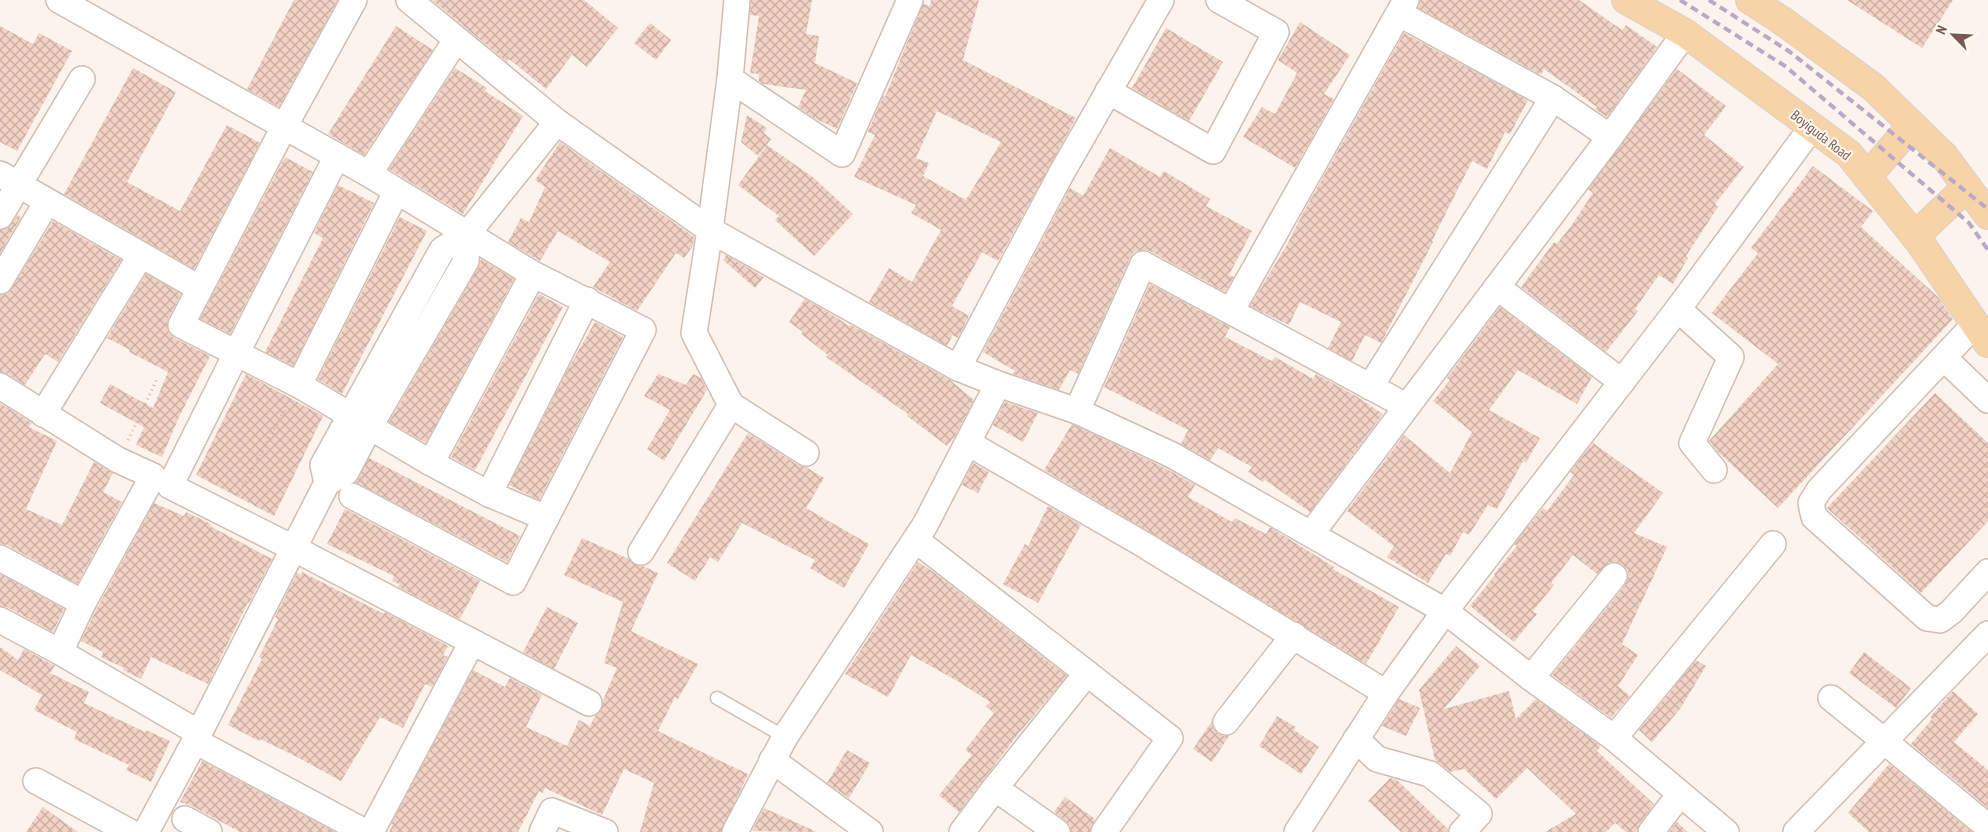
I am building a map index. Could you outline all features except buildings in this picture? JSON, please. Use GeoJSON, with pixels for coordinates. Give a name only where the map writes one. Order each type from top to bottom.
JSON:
{"type":"FeatureCollection","features":[{"type":"Feature","properties":{"kind":"main road","name":"Boyiguda Road"},"geometry":{"type":"LineString","coordinates":[[1626,0],[1685,33],[1849,154],[1915,236],[1982,333]]}},
{"type":"Feature","properties":{"kind":"main road"},"geometry":{"type":"LineString","coordinates":[[1750,0],[1781,20],[1873,87],[1944,156],[1988,215]]}},
{"type":"Feature","properties":{"kind":"main road"},"geometry":{"type":"LineString","coordinates":[[1867,177],[1912,125]]}},
{"type":"Feature","properties":{"kind":"main road"},"geometry":{"type":"LineString","coordinates":[[1915,236],[1967,187]]}},
{"type":"Feature","properties":{"kind":"street"},"geometry":{"type":"LineString","coordinates":[[59,0],[369,174],[533,274],[643,330],[512,582],[352,496]]}},
{"type":"Feature","properties":{"kind":"street"},"geometry":{"type":"LineString","coordinates":[[354,0],[284,127],[180,325],[237,352],[299,385],[431,463],[490,494],[546,518]]}},
{"type":"Feature","properties":{"kind":"street"},"geometry":{"type":"LineString","coordinates":[[409,0],[557,122],[710,230],[958,368],[1076,411],[1172,455],[1444,610],[1531,678],[1614,738],[1726,832]]}},
{"type":"Feature","properties":{"kind":"street"},"geometry":{"type":"LineString","coordinates":[[737,0],[730,79],[694,333],[731,405],[806,453]]}},
{"type":"Feature","properties":{"kind":"street"},"geometry":{"type":"LineString","coordinates":[[730,79],[842,154],[910,0]]}},
{"type":"Feature","properties":{"kind":"street"},"geometry":{"type":"LineString","coordinates":[[958,368],[1061,174],[1161,0]]}},
{"type":"Feature","properties":{"kind":"street"},"geometry":{"type":"LineString","coordinates":[[1108,91],[1213,151],[1276,32],[1219,0]]}},
{"type":"Feature","properties":{"kind":"street"},"geometry":{"type":"LineString","coordinates":[[1231,312],[1403,7],[1553,98],[1610,137]]}},
{"type":"Feature","properties":{"kind":"street"},"geometry":{"type":"LineString","coordinates":[[1311,534],[1610,137],[1685,33]]}},
{"type":"Feature","properties":{"kind":"street"},"geometry":{"type":"LineString","coordinates":[[369,174],[456,40]]}},
{"type":"Feature","properties":{"kind":"street"},"geometry":{"type":"LineString","coordinates":[[0,216],[9,180],[82,79]]}},
{"type":"Feature","properties":{"kind":"street"},"geometry":{"type":"LineString","coordinates":[[1370,387],[1553,98]]}},
{"type":"Feature","properties":{"kind":"street"},"geometry":{"type":"LineString","coordinates":[[146,832],[197,737],[327,483],[323,465],[361,420],[442,250],[468,233],[557,122]]}},
{"type":"Feature","properties":{"kind":"street"},"geometry":{"type":"LineString","coordinates":[[1297,832],[1386,693],[1444,610],[1678,309],[1812,127]]}},
{"type":"Feature","properties":{"kind":"street"},"geometry":{"type":"LineString","coordinates":[[60,652],[83,603],[162,481],[237,352],[337,156]]}},
{"type":"Feature","properties":{"kind":"street"},"geometry":{"type":"LineString","coordinates":[[9,180],[199,288]]}},
{"type":"Feature","properties":{"kind":"street"},"geometry":{"type":"LineString","coordinates":[[299,385],[396,192]]}},
{"type":"Feature","properties":{"kind":"street"},"geometry":{"type":"LineString","coordinates":[[0,281],[48,202]]}},
{"type":"Feature","properties":{"kind":"street"},"geometry":{"type":"LineString","coordinates":[[43,414],[141,255]]}},
{"type":"Feature","properties":{"kind":"street"},"geometry":{"type":"LineString","coordinates":[[1076,411],[1143,264],[1406,406]]}},
{"type":"Feature","properties":{"kind":"street"},"geometry":{"type":"LineString","coordinates":[[431,463],[533,274]]}},
{"type":"Feature","properties":{"kind":"street"},"geometry":{"type":"LineString","coordinates":[[1497,287],[1622,382]]}},
{"type":"Feature","properties":{"kind":"street"},"geometry":{"type":"LineString","coordinates":[[490,494],[587,300]]}},
{"type":"Feature","properties":{"kind":"street"},"geometry":{"type":"LineString","coordinates":[[1678,309],[1731,357],[1692,443],[1714,470]]}},
{"type":"Feature","properties":{"kind":"street"},"geometry":{"type":"LineString","coordinates":[[1982,333],[1944,358],[1819,490],[1811,503],[1814,517],[1927,618],[1940,620],[1951,612],[1988,572]]}},
{"type":"Feature","properties":{"kind":"street"},"geometry":{"type":"LineString","coordinates":[[1944,358],[1988,400]]}},
{"type":"Feature","properties":{"kind":"street"},"geometry":{"type":"LineString","coordinates":[[735,832],[785,736],[916,540],[998,384]]}},
{"type":"Feature","properties":{"kind":"street"},"geometry":{"type":"LineString","coordinates":[[2,394],[43,414],[118,460],[293,548],[589,703]]}},
{"type":"Feature","properties":{"kind":"street"},"geometry":{"type":"LineString","coordinates":[[641,552],[731,405]]}},
{"type":"Feature","properties":{"kind":"street"},"geometry":{"type":"LineString","coordinates":[[968,443],[1141,543],[1386,693]]}},
{"type":"Feature","properties":{"kind":"street"},"geometry":{"type":"LineString","coordinates":[[916,540],[1170,738],[1104,832]]}},
{"type":"Feature","properties":{"kind":"street"},"geometry":{"type":"LineString","coordinates":[[1614,738],[1773,544]]}},
{"type":"Feature","properties":{"kind":"street"},"geometry":{"type":"LineString","coordinates":[[0,558],[83,603]]}},
{"type":"Feature","properties":{"kind":"street"},"geometry":{"type":"LineString","coordinates":[[1531,678],[1614,576]]}},
{"type":"Feature","properties":{"kind":"street"},"geometry":{"type":"LineString","coordinates":[[0,620],[60,652],[197,737],[365,832]]}},
{"type":"Feature","properties":{"kind":"street"},"geometry":{"type":"LineString","coordinates":[[1796,832],[1988,634]]}},
{"type":"Feature","properties":{"kind":"street"},"geometry":{"type":"LineString","coordinates":[[1226,722],[1294,636]]}},
{"type":"Feature","properties":{"kind":"street"},"geometry":{"type":"LineString","coordinates":[[371,832],[472,642]]}},
{"type":"Feature","properties":{"kind":"street"},"geometry":{"type":"LineString","coordinates":[[962,832],[1087,673]]}},
{"type":"Feature","properties":{"kind":"street"},"geometry":{"type":"LineString","coordinates":[[1831,698],[1988,827]]}},
{"type":"Feature","properties":{"kind":"street"},"geometry":{"type":"LineString","coordinates":[[1356,739],[1377,759],[1430,774],[1479,814],[1475,828]]}},
{"type":"Feature","properties":{"kind":"street"},"geometry":{"type":"LineString","coordinates":[[772,760],[870,832]]}},
{"type":"Feature","properties":{"kind":"street"},"geometry":{"type":"LineString","coordinates":[[36,781],[130,832]]}},
{"type":"Feature","properties":{"kind":"street"},"geometry":{"type":"LineString","coordinates":[[995,788],[1057,832]]}},
{"type":"Feature","properties":{"kind":"street"},"geometry":{"type":"LineString","coordinates":[[1651,832],[1680,794]]}},
{"type":"Feature","properties":{"kind":"street"},"geometry":{"type":"LineString","coordinates":[[542,832],[552,811],[605,832]]}},
{"type":"Feature","properties":{"kind":"street"},"geometry":{"type":"LineString","coordinates":[[185,819],[209,832]]}},
{"type":"Feature","properties":{"kind":"lane"},"geometry":{"type":"LineString","coordinates":[[717,698],[785,736]]}},
{"type":"Feature","properties":{"kind":"path"},"geometry":{"type":"LineString","coordinates":[[118,460],[158,377]]}},
{"type":"Feature","properties":{"kind":"path"},"geometry":{"type":"LineString","coordinates":[[226,515],[299,385]]}},
{"type":"Feature","properties":{"kind":"railway"},"geometry":{"type":"LineString","coordinates":[[1680,0],[1785,66],[1969,223],[1988,250]]}},
{"type":"Feature","properties":{"kind":"railway"},"geometry":{"type":"LineString","coordinates":[[1709,0],[1790,52],[1988,209]]}}]}
